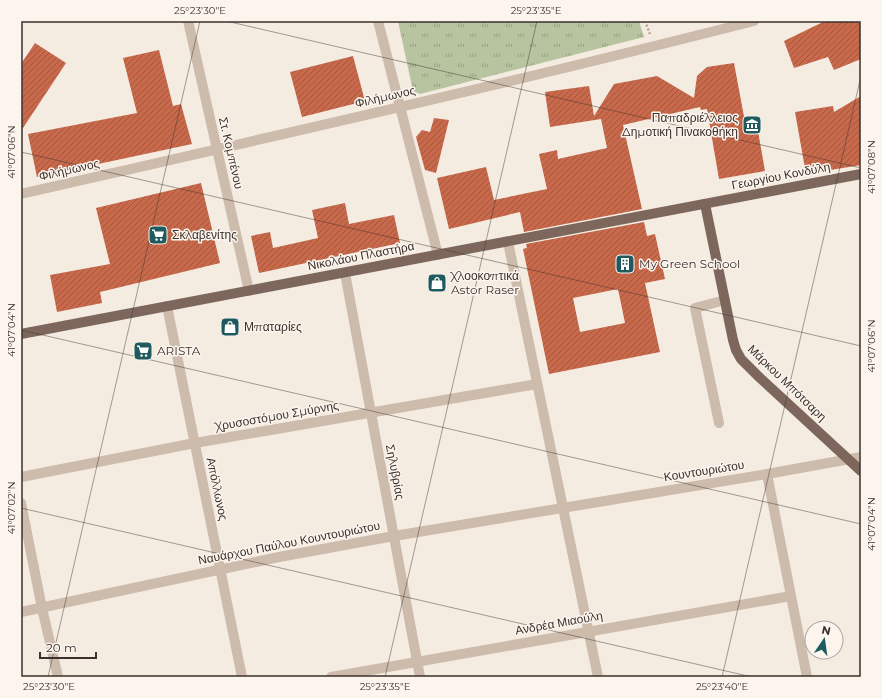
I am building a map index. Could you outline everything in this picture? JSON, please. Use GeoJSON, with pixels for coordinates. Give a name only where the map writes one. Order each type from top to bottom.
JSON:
{"type":"FeatureCollection","features":[{"type":"Feature","properties":{"kind":"main road","name":"Γεωργίου Κονδύλη"},"geometry":{"type":"LineString","coordinates":[[705,204],[861,174]]}},
{"type":"Feature","properties":{"kind":"main road","name":"Νικολάου Πλαστήρα"},"geometry":{"type":"LineString","coordinates":[[21,334],[705,204]]}},
{"type":"Feature","properties":{"kind":"main road","name":"Μάρκου Μπότσαρη"},"geometry":{"type":"LineString","coordinates":[[705,204],[734,345],[738,354],[758,376],[861,471]]}},
{"type":"Feature","properties":{"kind":"street","name":"Στ. Κομπένου"},"geometry":{"type":"LineString","coordinates":[[188,21],[249,291]]}},
{"type":"Feature","properties":{"kind":"street"},"geometry":{"type":"LineString","coordinates":[[378,21],[438,255]]}},
{"type":"Feature","properties":{"kind":"street","name":"Φιλήμωνος"},"geometry":{"type":"LineString","coordinates":[[21,194],[400,106],[754,21]]}},
{"type":"Feature","properties":{"kind":"street"},"geometry":{"type":"LineString","coordinates":[[508,242],[598,677]]}},
{"type":"Feature","properties":{"kind":"street","name":"Σηλυβρίας"},"geometry":{"type":"LineString","coordinates":[[345,273],[420,677]]}},
{"type":"Feature","properties":{"kind":"street"},"geometry":{"type":"LineString","coordinates":[[720,423],[696,308],[725,300]]}},
{"type":"Feature","properties":{"kind":"street","name":"Απόλλωνος"},"geometry":{"type":"LineString","coordinates":[[166,306],[242,677]]}},
{"type":"Feature","properties":{"kind":"street","name":"Χρυσοστόμου Σμύρνης"},"geometry":{"type":"LineString","coordinates":[[21,477],[194,444],[537,384]]}},
{"type":"Feature","properties":{"kind":"street","name":"Κουντουριώτου"},"geometry":{"type":"LineString","coordinates":[[563,507],[767,474],[861,457]]}},
{"type":"Feature","properties":{"kind":"street"},"geometry":{"type":"LineString","coordinates":[[767,474],[807,677]]}},
{"type":"Feature","properties":{"kind":"street"},"geometry":{"type":"LineString","coordinates":[[21,503],[42,608],[58,677]]}},
{"type":"Feature","properties":{"kind":"street","name":"Ναυάρχου Παύλου Κουντουριώτου"},"geometry":{"type":"LineString","coordinates":[[21,612],[279,557],[563,507]]}},
{"type":"Feature","properties":{"kind":"street","name":"Ανδρέα Μιαούλη"},"geometry":{"type":"LineString","coordinates":[[331,677],[791,596]]}},
{"type":"Feature","properties":{"kind":"green space"},"geometry":{"type":"Polygon","coordinates":[[[398,21],[639,21],[644,37],[420,94],[413,91],[398,21]]]}},
{"type":"Feature","properties":{"kind":"building"},"geometry":{"type":"Polygon","coordinates":[[[825,21],[861,21],[861,59],[834,70],[828,57],[794,68],[784,41],[825,21]]]}},
{"type":"Feature","properties":{"kind":"building"},"geometry":{"type":"Polygon","coordinates":[[[35,43],[66,63],[21,131],[21,64],[35,43]]]}},
{"type":"Feature","properties":{"kind":"building"},"geometry":{"type":"Polygon","coordinates":[[[159,50],[173,106],[181,104],[192,144],[37,177],[28,134],[137,113],[123,58],[159,50]]]}},
{"type":"Feature","properties":{"kind":"building"},"geometry":{"type":"Polygon","coordinates":[[[353,56],[365,101],[302,117],[290,72],[353,56]]]}},
{"type":"Feature","properties":{"kind":"building"},"geometry":{"type":"Polygon","coordinates":[[[734,63],[745,122],[756,120],[765,171],[719,179],[707,109],[701,110],[700,107],[623,125],[642,209],[524,232],[520,212],[449,229],[437,178],[486,167],[494,200],[547,189],[539,154],[557,150],[558,159],[607,148],[601,119],[550,127],[545,92],[589,86],[594,116],[614,84],[657,76],[694,98],[697,76],[707,67],[734,63]]]}},
{"type":"Feature","properties":{"kind":"building"},"geometry":{"type":"Polygon","coordinates":[[[861,96],[861,165],[806,174],[795,112],[833,106],[834,112],[861,96]]]}},
{"type":"Feature","properties":{"kind":"building"},"geometry":{"type":"Polygon","coordinates":[[[434,118],[449,120],[436,173],[425,170],[416,137],[422,130],[430,132],[434,118]]]}},
{"type":"Feature","properties":{"kind":"building","name":"Σκλαβενίτης"},"geometry":{"type":"Polygon","coordinates":[[[201,183],[220,263],[100,292],[102,303],[57,312],[50,275],[110,264],[96,208],[201,183]]]}},
{"type":"Feature","properties":{"kind":"building"},"geometry":{"type":"Polygon","coordinates":[[[345,203],[349,224],[394,215],[400,243],[259,273],[251,236],[270,232],[273,248],[318,238],[312,210],[345,203]]]}},
{"type":"Feature","properties":{"kind":"building"},"geometry":{"type":"Polygon","coordinates":[[[644,222],[647,236],[655,234],[665,279],[645,283],[660,352],[549,374],[523,249],[527,248],[526,244],[644,222]],[[618,289],[573,298],[580,332],[625,323],[618,289]]]}},
{"type":"Feature","properties":{"kind":"place","name":"Παπαδριέλλειος Δημοτική Πινακοθήκη"},"geometry":{"type":"Point","coordinates":[752,125]}},
{"type":"Feature","properties":{"kind":"place","name":"Σκλαβενίτης"},"geometry":{"type":"Point","coordinates":[158,235]}},
{"type":"Feature","properties":{"kind":"place","name":"My Green School"},"geometry":{"type":"Point","coordinates":[625,264]}},
{"type":"Feature","properties":{"kind":"place","name":"Χλοοκοπτικά Astor Raser"},"geometry":{"type":"Point","coordinates":[437,283]}},
{"type":"Feature","properties":{"kind":"place","name":"Μπαταρίες"},"geometry":{"type":"Point","coordinates":[230,327]}},
{"type":"Feature","properties":{"kind":"place","name":"ARISTA"},"geometry":{"type":"Point","coordinates":[143,351]}}]}
